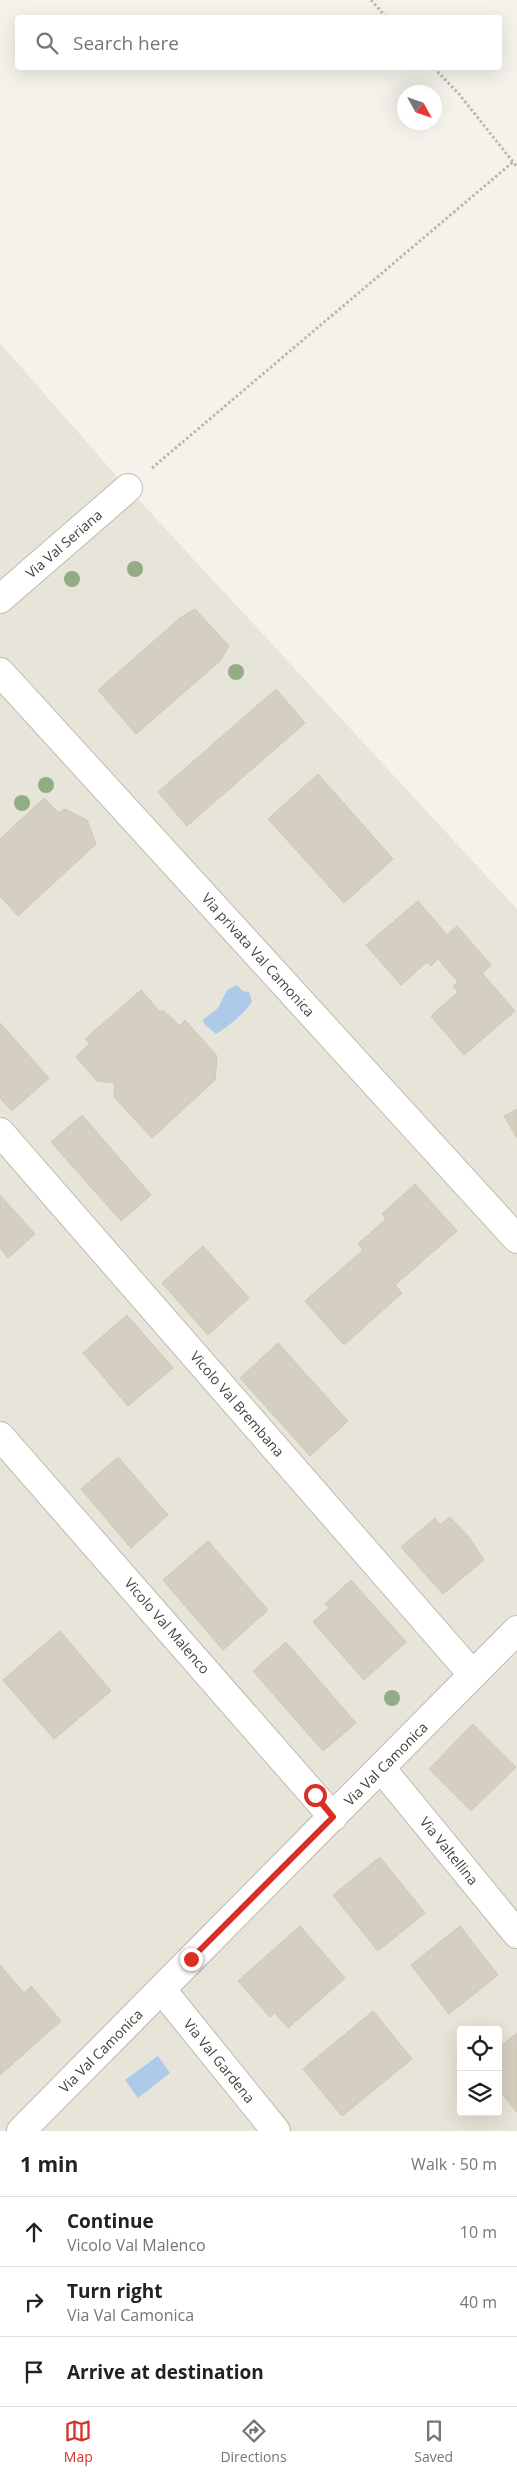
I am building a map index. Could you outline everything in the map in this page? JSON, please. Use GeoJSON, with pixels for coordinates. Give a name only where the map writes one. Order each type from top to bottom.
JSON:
{"type":"FeatureCollection","features":[{"type":"Feature","properties":{"kind":"street","name":"Via Val Seriana"},"geometry":{"type":"LineString","coordinates":[[0,599],[128,488]]}},
{"type":"Feature","properties":{"kind":"street","name":"Via privata Val Camonica"},"geometry":{"type":"LineString","coordinates":[[0,672],[517,1239]]}},
{"type":"Feature","properties":{"kind":"street","name":"Vicolo Val Brembana"},"geometry":{"type":"LineString","coordinates":[[0,1132],[473,1675]]}},
{"type":"Feature","properties":{"kind":"street","name":"Vicolo Val Malenco"},"geometry":{"type":"LineString","coordinates":[[0,1436],[333,1817]]}},
{"type":"Feature","properties":{"kind":"street","name":"Via Val Camonica"},"geometry":{"type":"LineString","coordinates":[[21,2131],[517,1630]]}},
{"type":"Feature","properties":{"kind":"street","name":"Via Valtellina"},"geometry":{"type":"LineString","coordinates":[[381,1768],[517,1934]]}},
{"type":"Feature","properties":{"kind":"street","name":"Via Val Gardena"},"geometry":{"type":"LineString","coordinates":[[162,1990],[276,2131]]}},
{"type":"Feature","properties":{"kind":"path"},"geometry":{"type":"LineString","coordinates":[[371,0],[384,15]]}},
{"type":"Feature","properties":{"kind":"path"},"geometry":{"type":"LineString","coordinates":[[436,70],[459,94],[517,167]]}},
{"type":"Feature","properties":{"kind":"path"},"geometry":{"type":"LineString","coordinates":[[128,488],[513,162]]}},
{"type":"Feature","properties":{"kind":"shaded area"},"geometry":{"type":"Polygon","coordinates":[[[0,343],[113,472],[517,909],[517,2131],[0,2131],[0,343]]]}},
{"type":"Feature","properties":{"kind":"water"},"geometry":{"type":"Polygon","coordinates":[[[237,985],[243,991],[249,992],[252,1001],[231,1024],[216,1034],[204,1024],[203,1020],[218,1008],[227,990],[237,985]]]}},
{"type":"Feature","properties":{"kind":"water"},"geometry":{"type":"Polygon","coordinates":[[[158,2056],[170,2073],[138,2098],[125,2080],[158,2056]]]}},
{"type":"Feature","properties":{"kind":"building"},"geometry":{"type":"Polygon","coordinates":[[[195,609],[229,646],[220,661],[136,734],[98,690],[180,618],[195,609]]]}},
{"type":"Feature","properties":{"kind":"building"},"geometry":{"type":"Polygon","coordinates":[[[276,689],[305,723],[187,826],[158,792],[276,689]]]}},
{"type":"Feature","properties":{"kind":"building"},"geometry":{"type":"Polygon","coordinates":[[[318,774],[393,859],[344,903],[268,819],[318,774]]]}},
{"type":"Feature","properties":{"kind":"building"},"geometry":{"type":"Polygon","coordinates":[[[44,798],[59,813],[65,809],[87,820],[96,844],[18,916],[0,896],[0,839],[44,798]]]}},
{"type":"Feature","properties":{"kind":"building"},"geometry":{"type":"Polygon","coordinates":[[[418,901],[447,935],[457,926],[491,965],[482,973],[515,1011],[464,1055],[431,1016],[458,992],[453,986],[458,982],[438,959],[431,966],[427,962],[401,985],[366,945],[418,901]]]}},
{"type":"Feature","properties":{"kind":"building"},"geometry":{"type":"Polygon","coordinates":[[[141,990],[160,1012],[163,1010],[180,1026],[185,1020],[217,1056],[215,1080],[152,1138],[114,1097],[115,1083],[97,1081],[76,1057],[90,1043],[85,1039],[141,990]]]}},
{"type":"Feature","properties":{"kind":"building"},"geometry":{"type":"Polygon","coordinates":[[[0,1023],[49,1078],[12,1111],[0,1098],[0,1023]]]}},
{"type":"Feature","properties":{"kind":"building"},"geometry":{"type":"Polygon","coordinates":[[[517,1109],[517,1138],[504,1116],[517,1109]]]}},
{"type":"Feature","properties":{"kind":"building"},"geometry":{"type":"Polygon","coordinates":[[[82,1115],[151,1195],[121,1221],[51,1142],[82,1115]]]}},
{"type":"Feature","properties":{"kind":"building"},"geometry":{"type":"Polygon","coordinates":[[[415,1184],[457,1231],[395,1285],[402,1293],[344,1345],[305,1301],[363,1250],[358,1244],[386,1219],[382,1214],[415,1184]]]}},
{"type":"Feature","properties":{"kind":"building"},"geometry":{"type":"Polygon","coordinates":[[[0,1195],[35,1234],[8,1258],[0,1248],[0,1195]]]}},
{"type":"Feature","properties":{"kind":"building"},"geometry":{"type":"Polygon","coordinates":[[[203,1246],[249,1298],[208,1335],[162,1283],[203,1246]]]}},
{"type":"Feature","properties":{"kind":"building"},"geometry":{"type":"Polygon","coordinates":[[[127,1315],[173,1368],[128,1406],[83,1353],[127,1315]]]}},
{"type":"Feature","properties":{"kind":"building"},"geometry":{"type":"Polygon","coordinates":[[[278,1343],[348,1421],[310,1456],[240,1378],[278,1343]]]}},
{"type":"Feature","properties":{"kind":"building"},"geometry":{"type":"Polygon","coordinates":[[[118,1457],[168,1515],[131,1548],[81,1489],[118,1457]]]}},
{"type":"Feature","properties":{"kind":"building"},"geometry":{"type":"Polygon","coordinates":[[[450,1517],[468,1536],[484,1560],[443,1594],[401,1547],[435,1518],[440,1525],[450,1517]]]}},
{"type":"Feature","properties":{"kind":"building"},"geometry":{"type":"Polygon","coordinates":[[[208,1541],[268,1610],[223,1650],[163,1580],[208,1541]]]}},
{"type":"Feature","properties":{"kind":"building"},"geometry":{"type":"Polygon","coordinates":[[[351,1580],[406,1642],[364,1680],[313,1622],[329,1608],[325,1604],[351,1580]]]}},
{"type":"Feature","properties":{"kind":"building"},"geometry":{"type":"Polygon","coordinates":[[[60,1631],[111,1691],[54,1739],[3,1680],[60,1631]]]}},
{"type":"Feature","properties":{"kind":"building"},"geometry":{"type":"Polygon","coordinates":[[[286,1642],[356,1723],[323,1751],[253,1671],[286,1642]]]}},
{"type":"Feature","properties":{"kind":"building"},"geometry":{"type":"Polygon","coordinates":[[[473,1724],[516,1767],[471,1811],[429,1769],[473,1724]]]}},
{"type":"Feature","properties":{"kind":"building"},"geometry":{"type":"Polygon","coordinates":[[[380,1857],[425,1913],[378,1951],[333,1895],[380,1857]]]}},
{"type":"Feature","properties":{"kind":"building"},"geometry":{"type":"Polygon","coordinates":[[[300,1926],[345,1978],[288,2028],[275,2013],[270,2017],[238,1981],[300,1926]]]}},
{"type":"Feature","properties":{"kind":"building"},"geometry":{"type":"Polygon","coordinates":[[[460,1926],[498,1975],[449,2014],[411,1965],[460,1926]]]}},
{"type":"Feature","properties":{"kind":"building"},"geometry":{"type":"Polygon","coordinates":[[[0,1965],[24,1993],[31,1986],[61,2021],[0,2075],[0,1965]]]}},
{"type":"Feature","properties":{"kind":"building"},"geometry":{"type":"Polygon","coordinates":[[[373,2011],[412,2059],[342,2116],[303,2069],[373,2011]]]}},
{"type":"Feature","properties":{"kind":"building"},"geometry":{"type":"Polygon","coordinates":[[[517,2033],[517,2112],[502,2094],[502,2045],[517,2033]]]}},
{"type":"Feature","properties":{"kind":"route"},"geometry":{"type":"LineString","coordinates":[[191,1959],[333,1817],[315,1795]]}}]}
